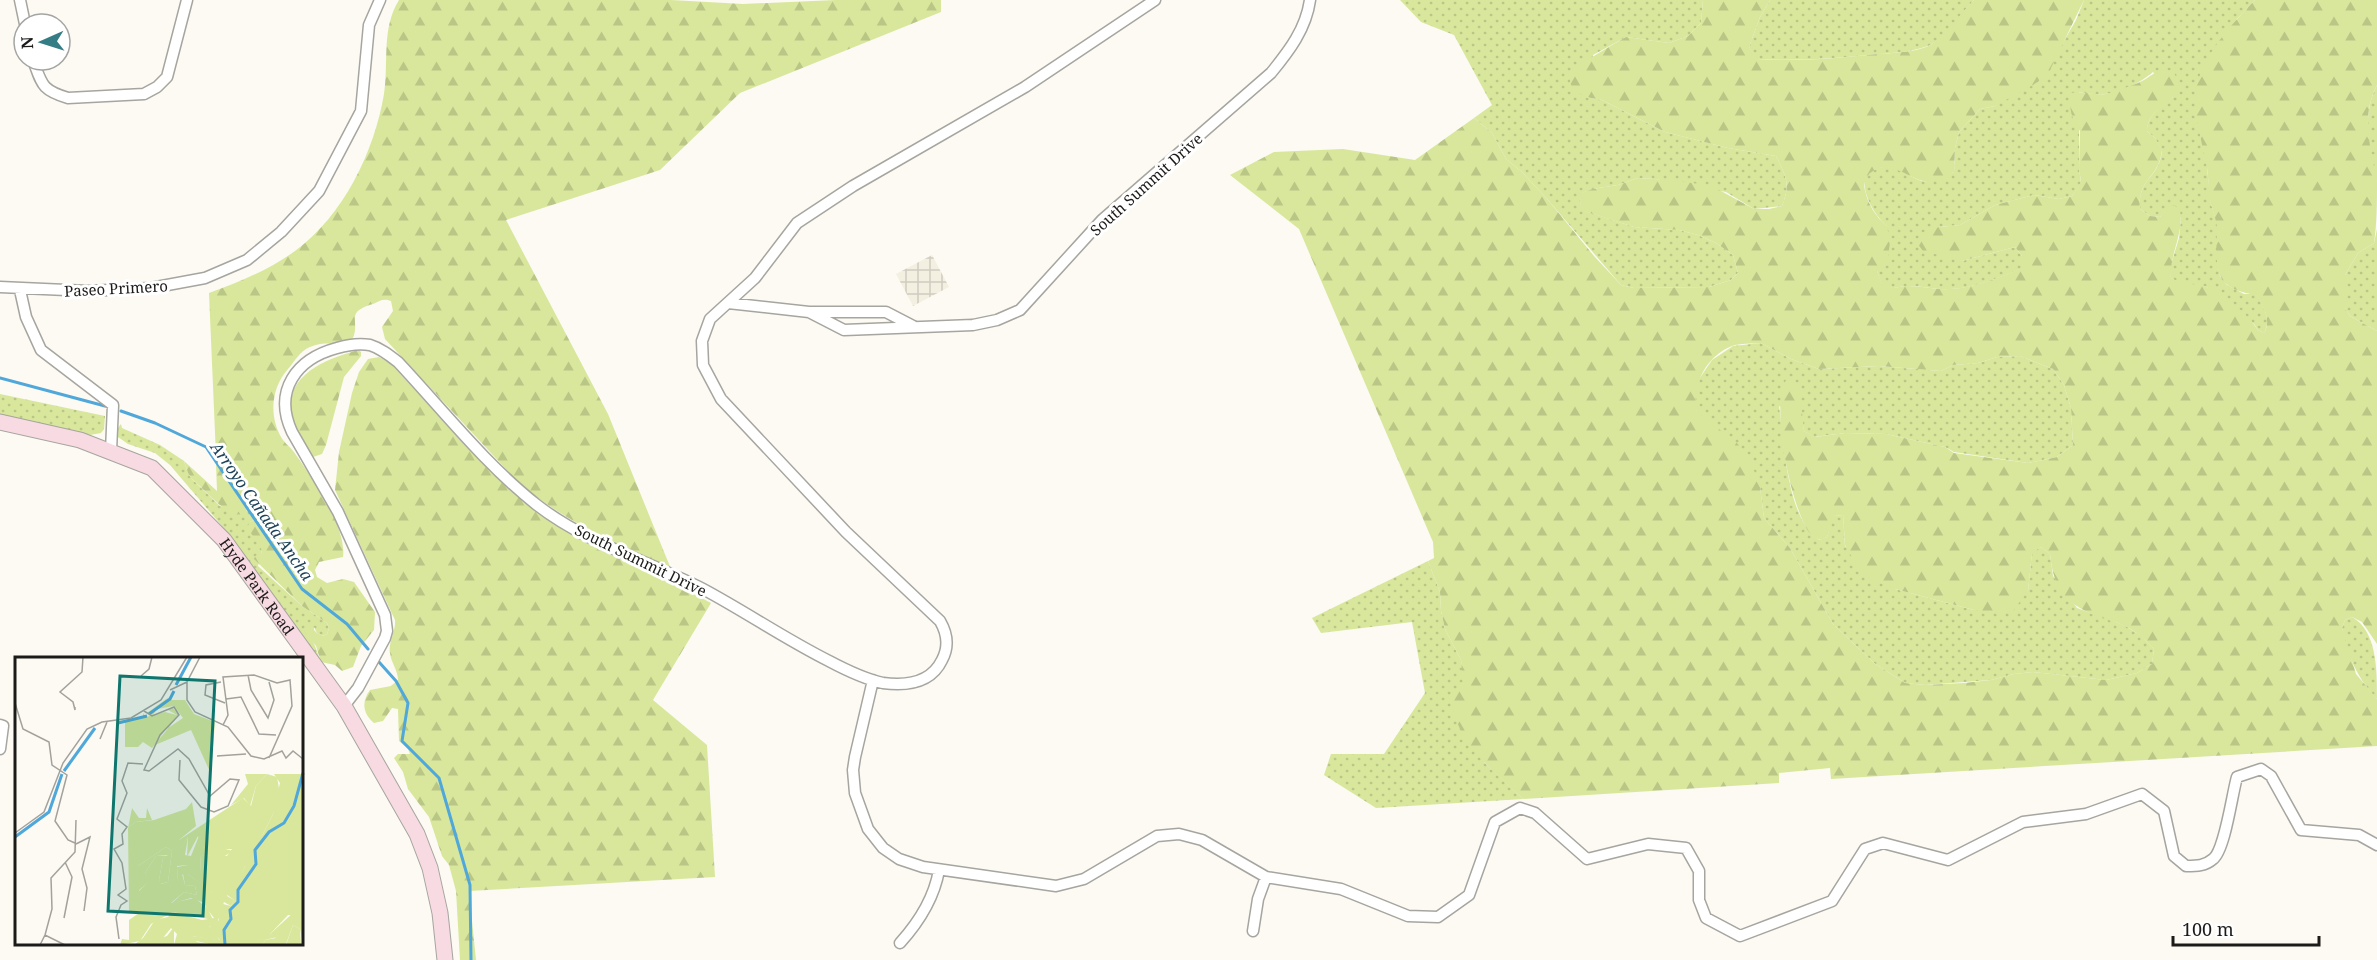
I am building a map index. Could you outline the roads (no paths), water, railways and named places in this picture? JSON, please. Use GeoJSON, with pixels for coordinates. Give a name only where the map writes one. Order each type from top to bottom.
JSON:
{"type":"FeatureCollection","features":[{"type":"Feature","properties":{"kind":"main road","name":"Hyde Park Road"},"geometry":{"type":"LineString","coordinates":[[0,423],[80,440],[152,468],[224,540],[344,706],[417,834],[430,868],[440,913],[445,960]]}},
{"type":"Feature","properties":{"kind":"street"},"geometry":{"type":"LineString","coordinates":[[38,72],[44,88],[68,98],[144,94],[167,77],[187,0]]}},
{"type":"Feature","properties":{"kind":"street","name":"Paseo Primero"},"geometry":{"type":"LineString","coordinates":[[0,287],[20,290],[88,291],[160,287],[205,278],[247,260],[281,232],[319,191],[361,111],[369,25],[380,0]]}},
{"type":"Feature","properties":{"kind":"street","name":"South Summit Drive"},"geometry":{"type":"LineString","coordinates":[[344,706],[358,688],[385,638],[387,631],[385,615],[338,512],[292,432],[287,421],[284,401],[285,393],[293,377],[308,361],[328,351],[362,344],[380,349],[398,362],[497,468],[538,506],[556,518],[731,604],[796,645],[873,680],[903,684],[926,678],[938,667],[945,653],[944,628],[935,614],[846,532],[721,399],[703,365],[702,341],[710,320],[755,278],[797,224],[853,186],[1025,87],[1155,0]]}},
{"type":"Feature","properties":{"kind":"street","name":"South Summit Drive"},"geometry":{"type":"LineString","coordinates":[[809,312],[843,330],[972,325],[997,321],[1020,310],[1102,220],[1271,73],[1294,45],[1310,0]]}},
{"type":"Feature","properties":{"kind":"street"},"geometry":{"type":"LineString","coordinates":[[20,290],[26,317],[41,350],[113,405],[111,451]]}},
{"type":"Feature","properties":{"kind":"street","name":"South Summit Drive"},"geometry":{"type":"LineString","coordinates":[[728,303],[809,312],[886,312],[914,327]]}},
{"type":"Feature","properties":{"kind":"street"},"geometry":{"type":"LineString","coordinates":[[873,680],[853,770],[858,806],[868,829],[883,848],[905,861],[939,870],[1056,886],[1084,879],[1157,836],[1179,834],[1202,840],[1266,877],[1341,889],[1408,916],[1438,917],[1469,895],[1496,822],[1520,808],[1535,813],[1587,859],[1648,844],[1686,848],[1699,871],[1699,900],[1706,918],[1740,936],[1832,901],[1865,849],[1883,843],[1948,860],[2023,822],[2086,814],[2142,794],[2164,811],[2174,856],[2186,866],[2203,865],[2216,857],[2223,843],[2236,777],[2261,769],[2271,776],[2301,830],[2359,835],[2377,845]]}},
{"type":"Feature","properties":{"kind":"street"},"geometry":{"type":"LineString","coordinates":[[0,725],[3,726],[0,749]]}},
{"type":"Feature","properties":{"kind":"street"},"geometry":{"type":"LineString","coordinates":[[900,943],[919,922],[936,885],[939,870]]}},
{"type":"Feature","properties":{"kind":"street"},"geometry":{"type":"LineString","coordinates":[[1253,931],[1258,899],[1266,877]]}},
{"type":"Feature","properties":{"kind":"waterway","name":"Arroyo Cañada Ancha"},"geometry":{"type":"LineString","coordinates":[[0,378],[105,406]]}},
{"type":"Feature","properties":{"kind":"waterway","name":"Arroyo Cañada Ancha"},"geometry":{"type":"LineString","coordinates":[[121,411],[155,423],[206,447],[302,589],[347,624],[368,649]]}},
{"type":"Feature","properties":{"kind":"waterway","name":"Arroyo Cañada Ancha"},"geometry":{"type":"LineString","coordinates":[[379,662],[396,681],[408,703],[402,741],[439,778],[470,885],[471,960]]}}]}
